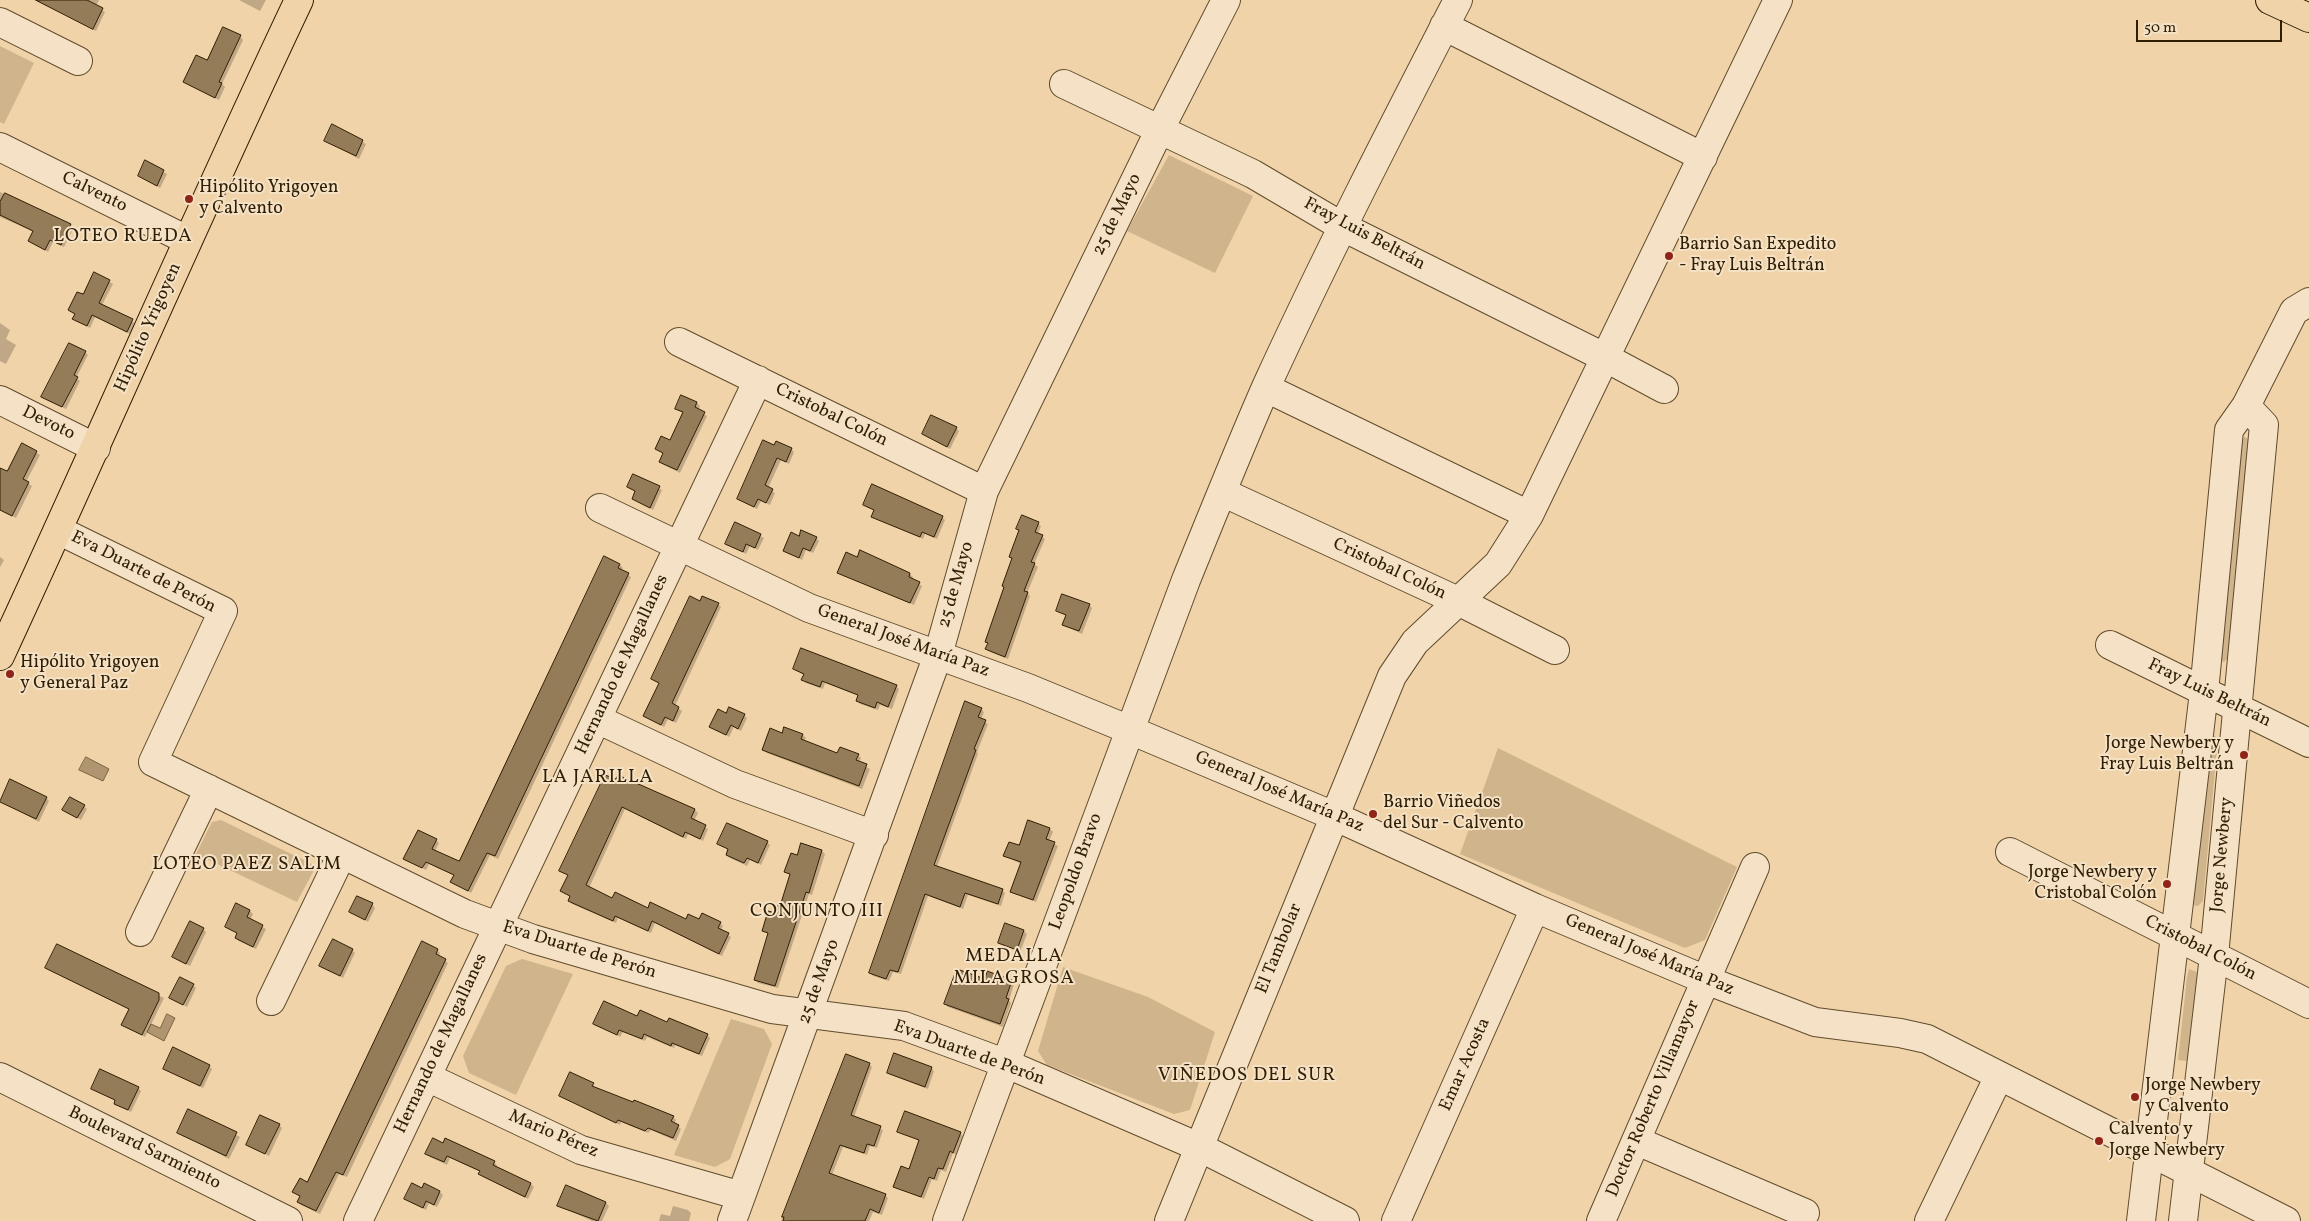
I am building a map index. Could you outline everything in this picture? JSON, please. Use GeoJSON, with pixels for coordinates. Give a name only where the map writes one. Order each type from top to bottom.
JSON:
{"type":"FeatureCollection","features":[{"type":"Feature","properties":{"kind":"main road","name":"Hipólito Yrigoyen"},"geometry":{"type":"LineString","coordinates":[[3,644],[96,448],[187,240],[299,0]]}},
{"type":"Feature","properties":{"kind":"main road"},"geometry":{"type":"LineString","coordinates":[[2272,0],[2309,18]]}},
{"type":"Feature","properties":{"kind":"street","name":"25 de Mayo"},"geometry":{"type":"LineString","coordinates":[[736,1209],[874,835],[938,655],[984,491],[1160,129],[1226,0]]}},
{"type":"Feature","properties":{"kind":"street","name":"Leopoldo Bravo"},"geometry":{"type":"LineString","coordinates":[[947,1221],[1186,580],[1222,492],[1266,388],[1343,226],[1458,0]]}},
{"type":"Feature","properties":{"kind":"street","name":"El Tambolar"},"geometry":{"type":"LineString","coordinates":[[1169,1221],[1392,676],[1415,642],[1498,564],[1529,515],[1778,0]]}},
{"type":"Feature","properties":{"kind":"street"},"geometry":{"type":"LineString","coordinates":[[0,22],[78,61]]}},
{"type":"Feature","properties":{"kind":"street"},"geometry":{"type":"LineString","coordinates":[[1444,26],[1703,157]]}},
{"type":"Feature","properties":{"kind":"street","name":"Fray Luis Beltrán"},"geometry":{"type":"LineString","coordinates":[[1064,84],[1253,174],[1343,226],[1664,389]]}},
{"type":"Feature","properties":{"kind":"street","name":"Calvento"},"geometry":{"type":"LineString","coordinates":[[0,147],[187,240]]}},
{"type":"Feature","properties":{"kind":"street","name":"Jorge Newbery"},"geometry":{"type":"LineString","coordinates":[[2141,1221],[2204,692],[2229,430],[2246,406],[2294,311],[2309,302]]}},
{"type":"Feature","properties":{"kind":"street","name":"Cristobal Colón"},"geometry":{"type":"LineString","coordinates":[[679,342],[984,491]]}},
{"type":"Feature","properties":{"kind":"street","name":"Hernando de Magallanes"},"geometry":{"type":"LineString","coordinates":[[358,1221],[758,380]]}},
{"type":"Feature","properties":{"kind":"street"},"geometry":{"type":"LineString","coordinates":[[1266,388],[1529,515]]}},
{"type":"Feature","properties":{"kind":"street","name":"Devoto"},"geometry":{"type":"LineString","coordinates":[[0,400],[96,448]]}},
{"type":"Feature","properties":{"kind":"street","name":"Jorge Newbery"},"geometry":{"type":"LineString","coordinates":[[2183,1221],[2214,956],[2264,425],[2246,406]]}},
{"type":"Feature","properties":{"kind":"street","name":"Cristobal Colón"},"geometry":{"type":"LineString","coordinates":[[1222,492],[1458,601],[1555,650]]}},
{"type":"Feature","properties":{"kind":"street","name":"General José María Paz"},"geometry":{"type":"LineString","coordinates":[[600,508],[809,608],[938,655],[1130,730],[1334,816],[1536,908],[1706,980],[1815,1022],[1900,1033],[1927,1039],[2149,1153]]}},
{"type":"Feature","properties":{"kind":"street","name":"Eva Duarte de Perón"},"geometry":{"type":"LineString","coordinates":[[58,530],[223,611],[153,762],[464,914],[532,938],[772,1009],[904,1026],[1007,1064],[1199,1147],[1345,1221]]}},
{"type":"Feature","properties":{"kind":"street","name":"Fray Luis Beltrán"},"geometry":{"type":"LineString","coordinates":[[2110,645],[2309,743]]}},
{"type":"Feature","properties":{"kind":"street"},"geometry":{"type":"LineString","coordinates":[[597,719],[735,784],[874,835]]}},
{"type":"Feature","properties":{"kind":"street"},"geometry":{"type":"LineString","coordinates":[[140,932],[209,789]]}},
{"type":"Feature","properties":{"kind":"street","name":"Cristobal Colón"},"geometry":{"type":"LineString","coordinates":[[2010,852],[2309,1004]]}},
{"type":"Feature","properties":{"kind":"street"},"geometry":{"type":"LineString","coordinates":[[271,1001],[342,854]]}},
{"type":"Feature","properties":{"kind":"street","name":"Doctor Roberto Villamayor"},"geometry":{"type":"LineString","coordinates":[[1602,1221],[1755,867]]}},
{"type":"Feature","properties":{"kind":"street","name":"Emar Acosta"},"geometry":{"type":"LineString","coordinates":[[1396,1221],[1536,908]]}},
{"type":"Feature","properties":{"kind":"street"},"geometry":{"type":"LineString","coordinates":[[1929,1221],[1999,1076]]}},
{"type":"Feature","properties":{"kind":"street","name":"Boulevard Sarmiento"},"geometry":{"type":"LineString","coordinates":[[0,1077],[288,1221]]}},
{"type":"Feature","properties":{"kind":"street","name":"Mario Pérez"},"geometry":{"type":"LineString","coordinates":[[426,1077],[581,1150],[736,1209]]}},
{"type":"Feature","properties":{"kind":"street"},"geometry":{"type":"LineString","coordinates":[[1637,1141],[1805,1214]]}},
{"type":"Feature","properties":{"kind":"street"},"geometry":{"type":"LineString","coordinates":[[2149,1153],[2286,1221]]}},
{"type":"Feature","properties":{"kind":"shaded area"},"geometry":{"type":"Polygon","coordinates":[[[0,46],[34,63],[4,124],[0,122],[0,46]]]}},
{"type":"Feature","properties":{"kind":"shaded area"},"geometry":{"type":"Polygon","coordinates":[[[1169,155],[1253,196],[1215,273],[1127,231],[1169,155]]]}},
{"type":"Feature","properties":{"kind":"shaded area"},"geometry":{"type":"Polygon","coordinates":[[[2245,437],[2253,442],[2230,656],[2224,662],[2218,659],[2237,441],[2245,437]]]}},
{"type":"Feature","properties":{"kind":"shaded area"},"geometry":{"type":"Polygon","coordinates":[[[2209,732],[2218,738],[2203,901],[2198,906],[2187,904],[2209,732]]]}},
{"type":"Feature","properties":{"kind":"shaded area"},"geometry":{"type":"Polygon","coordinates":[[[1498,748],[1737,867],[1705,940],[1685,948],[1460,854],[1498,748]]]}},
{"type":"Feature","properties":{"kind":"shaded area"},"geometry":{"type":"Polygon","coordinates":[[[86,757],[109,769],[103,781],[79,770],[86,757]]]}},
{"type":"Feature","properties":{"kind":"shaded area"},"geometry":{"type":"Polygon","coordinates":[[[221,820],[312,864],[313,872],[297,902],[196,854],[212,822],[221,820]]]}},
{"type":"Feature","properties":{"kind":"shaded area"},"geometry":{"type":"Polygon","coordinates":[[[522,959],[573,974],[516,1095],[469,1073],[463,1056],[506,966],[522,959]]]}},
{"type":"Feature","properties":{"kind":"shaded area"},"geometry":{"type":"Polygon","coordinates":[[[1063,967],[1148,997],[1215,1032],[1190,1110],[1174,1114],[1047,1065],[1038,1051],[1063,967]]]}},
{"type":"Feature","properties":{"kind":"shaded area"},"geometry":{"type":"Polygon","coordinates":[[[2189,969],[2197,972],[2197,991],[2191,1053],[2187,1061],[2178,1060],[2189,969]]]}},
{"type":"Feature","properties":{"kind":"shaded area"},"geometry":{"type":"Polygon","coordinates":[[[167,1014],[175,1018],[164,1041],[147,1032],[151,1024],[160,1028],[167,1014]]]}},
{"type":"Feature","properties":{"kind":"shaded area"},"geometry":{"type":"Polygon","coordinates":[[[731,1019],[764,1029],[772,1044],[730,1159],[715,1167],[674,1155],[731,1019]]]}},
{"type":"Feature","properties":{"kind":"building"},"geometry":{"type":"Polygon","coordinates":[[[36,0],[87,0],[103,8],[93,29],[36,0]]]}},
{"type":"Feature","properties":{"kind":"building"},"geometry":{"type":"Polygon","coordinates":[[[223,27],[241,35],[219,82],[222,83],[215,98],[183,82],[196,55],[207,60],[223,27]]]}},
{"type":"Feature","properties":{"kind":"building"},"geometry":{"type":"Polygon","coordinates":[[[332,124],[363,140],[356,156],[324,141],[332,124]]]}},
{"type":"Feature","properties":{"kind":"building"},"geometry":{"type":"Polygon","coordinates":[[[145,160],[164,170],[157,186],[138,176],[145,160]]]}},
{"type":"Feature","properties":{"kind":"building"},"geometry":{"type":"Polygon","coordinates":[[[5,193],[71,224],[61,245],[50,240],[45,250],[28,241],[33,231],[0,215],[0,202],[5,193]]]}},
{"type":"Feature","properties":{"kind":"building"},"geometry":{"type":"Polygon","coordinates":[[[94,272],[110,280],[99,303],[133,319],[127,332],[92,315],[87,326],[72,319],[75,314],[68,310],[77,292],[83,294],[94,272]]]}},
{"type":"Feature","properties":{"kind":"building"},"geometry":{"type":"Polygon","coordinates":[[[69,343],[86,351],[74,375],[78,377],[62,407],[41,397],[69,343]]]}},
{"type":"Feature","properties":{"kind":"building"},"geometry":{"type":"Polygon","coordinates":[[[681,395],[697,402],[695,407],[705,412],[677,470],[659,462],[663,453],[655,449],[661,436],[670,440],[683,412],[675,409],[681,395]]]}},
{"type":"Feature","properties":{"kind":"building"},"geometry":{"type":"Polygon","coordinates":[[[931,415],[957,427],[947,447],[922,434],[931,415]]]}},
{"type":"Feature","properties":{"kind":"building"},"geometry":{"type":"Polygon","coordinates":[[[763,440],[774,445],[776,441],[792,448],[786,462],[777,458],[765,485],[773,489],[766,503],[758,499],[754,507],[737,499],[763,440]]]}},
{"type":"Feature","properties":{"kind":"building"},"geometry":{"type":"Polygon","coordinates":[[[22,443],[37,451],[23,479],[29,482],[12,516],[0,510],[0,468],[7,471],[22,443]]]}},
{"type":"Feature","properties":{"kind":"building"},"geometry":{"type":"Polygon","coordinates":[[[633,474],[660,486],[650,508],[632,499],[635,491],[627,487],[633,474]]]}},
{"type":"Feature","properties":{"kind":"building"},"geometry":{"type":"Polygon","coordinates":[[[872,484],[943,516],[934,537],[922,532],[920,537],[871,517],[874,510],[863,505],[872,484]]]}},
{"type":"Feature","properties":{"kind":"building"},"geometry":{"type":"Polygon","coordinates":[[[1022,515],[1039,522],[1035,532],[1043,535],[1031,562],[1035,563],[1024,591],[1028,592],[1005,657],[985,649],[988,643],[985,642],[1004,587],[1002,586],[1012,558],[1009,557],[1019,530],[1016,529],[1022,515]]]}},
{"type":"Feature","properties":{"kind":"building"},"geometry":{"type":"Polygon","coordinates":[[[735,522],[761,534],[755,548],[746,544],[743,552],[725,544],[735,522]]]}},
{"type":"Feature","properties":{"kind":"building"},"geometry":{"type":"Polygon","coordinates":[[[801,530],[817,537],[810,551],[803,548],[799,558],[783,551],[791,532],[799,536],[801,530]]]}},
{"type":"Feature","properties":{"kind":"building"},"geometry":{"type":"Polygon","coordinates":[[[860,550],[910,573],[909,577],[920,582],[910,603],[837,573],[846,552],[857,557],[860,550]]]}},
{"type":"Feature","properties":{"kind":"building"},"geometry":{"type":"Polygon","coordinates":[[[604,556],[620,564],[618,568],[629,573],[495,856],[487,853],[468,891],[450,882],[454,875],[426,862],[422,868],[403,859],[418,830],[437,839],[432,849],[459,861],[604,556]]]}},
{"type":"Feature","properties":{"kind":"building"},"geometry":{"type":"Polygon","coordinates":[[[1062,594],[1090,604],[1079,631],[1062,625],[1066,615],[1056,611],[1062,594]]]}},
{"type":"Feature","properties":{"kind":"building"},"geometry":{"type":"Polygon","coordinates":[[[690,596],[700,601],[702,596],[719,603],[672,703],[679,707],[673,721],[665,717],[661,725],[643,716],[659,683],[651,679],[690,596]]]}},
{"type":"Feature","properties":{"kind":"building"},"geometry":{"type":"Polygon","coordinates":[[[801,648],[897,685],[888,707],[877,702],[875,708],[856,701],[858,695],[822,681],[820,687],[801,680],[804,674],[793,669],[801,648]]]}},
{"type":"Feature","properties":{"kind":"building"},"geometry":{"type":"Polygon","coordinates":[[[965,701],[982,708],[978,717],[986,720],[974,749],[976,750],[934,865],[1003,889],[998,904],[965,893],[960,907],[925,894],[898,972],[890,970],[886,979],[869,973],[965,701]]]}},
{"type":"Feature","properties":{"kind":"building"},"geometry":{"type":"Polygon","coordinates":[[[729,707],[745,714],[738,729],[731,725],[726,735],[709,727],[718,709],[726,713],[729,707]]]}},
{"type":"Feature","properties":{"kind":"building"},"geometry":{"type":"Polygon","coordinates":[[[784,727],[803,734],[801,739],[837,753],[840,747],[859,754],[856,760],[867,764],[859,786],[762,750],[770,728],[782,733],[784,727]]]}},
{"type":"Feature","properties":{"kind":"building"},"geometry":{"type":"Polygon","coordinates":[[[605,775],[616,779],[618,775],[695,809],[691,818],[706,825],[700,839],[685,832],[683,837],[622,807],[586,885],[612,898],[615,892],[648,908],[650,902],[686,919],[688,914],[699,919],[702,913],[721,922],[718,928],[729,933],[719,954],[652,921],[648,931],[615,916],[613,921],[568,901],[570,896],[560,891],[568,875],[559,871],[605,775]]]}},
{"type":"Feature","properties":{"kind":"building"},"geometry":{"type":"Polygon","coordinates":[[[10,779],[47,797],[36,819],[0,802],[10,779]]]}},
{"type":"Feature","properties":{"kind":"building"},"geometry":{"type":"Polygon","coordinates":[[[70,797],[85,805],[77,818],[62,810],[70,797]]]}},
{"type":"Feature","properties":{"kind":"building"},"geometry":{"type":"Polygon","coordinates":[[[1028,820],[1050,828],[1046,839],[1055,842],[1033,900],[1010,892],[1021,862],[1003,856],[1009,842],[1019,845],[1028,820]]]}},
{"type":"Feature","properties":{"kind":"building"},"geometry":{"type":"Polygon","coordinates":[[[727,823],[768,841],[758,863],[747,858],[744,863],[726,855],[728,849],[717,844],[727,823]]]}},
{"type":"Feature","properties":{"kind":"building"},"geometry":{"type":"Polygon","coordinates":[[[801,843],[822,850],[809,893],[806,892],[775,986],[754,980],[768,933],[762,931],[768,911],[775,913],[779,902],[781,903],[790,874],[784,872],[791,853],[797,855],[801,843]]]}},
{"type":"Feature","properties":{"kind":"building"},"geometry":{"type":"Polygon","coordinates":[[[357,896],[373,903],[365,920],[349,912],[357,896]]]}},
{"type":"Feature","properties":{"kind":"building"},"geometry":{"type":"Polygon","coordinates":[[[236,903],[250,910],[247,917],[263,925],[253,947],[235,938],[237,933],[225,927],[236,903]]]}},
{"type":"Feature","properties":{"kind":"building"},"geometry":{"type":"Polygon","coordinates":[[[190,921],[204,928],[186,964],[172,957],[190,921]]]}},
{"type":"Feature","properties":{"kind":"building"},"geometry":{"type":"Polygon","coordinates":[[[1005,923],[1024,930],[1017,950],[998,943],[1005,923]]]}},
{"type":"Feature","properties":{"kind":"building"},"geometry":{"type":"Polygon","coordinates":[[[333,939],[353,949],[340,976],[319,966],[333,939]]]}},
{"type":"Feature","properties":{"kind":"building"},"geometry":{"type":"Polygon","coordinates":[[[422,941],[438,949],[436,954],[446,959],[343,1175],[336,1172],[316,1211],[297,1202],[300,1196],[292,1192],[300,1178],[307,1182],[422,941]]]}},
{"type":"Feature","properties":{"kind":"building"},"geometry":{"type":"Polygon","coordinates":[[[57,944],[159,993],[159,1000],[142,1035],[121,1025],[129,1009],[45,968],[57,944]]]}},
{"type":"Feature","properties":{"kind":"building"},"geometry":{"type":"Polygon","coordinates":[[[957,969],[985,979],[987,971],[1012,980],[1006,998],[1009,999],[1000,1024],[944,1004],[957,969]]]}},
{"type":"Feature","properties":{"kind":"building"},"geometry":{"type":"Polygon","coordinates":[[[180,977],[194,984],[183,1005],[169,998],[180,977]]]}},
{"type":"Feature","properties":{"kind":"building"},"geometry":{"type":"Polygon","coordinates":[[[604,1001],[637,1016],[640,1010],[667,1022],[669,1018],[708,1034],[699,1054],[672,1043],[671,1046],[644,1034],[642,1039],[619,1030],[617,1035],[593,1024],[604,1001]]]}},
{"type":"Feature","properties":{"kind":"building"},"geometry":{"type":"Polygon","coordinates":[[[173,1047],[210,1065],[200,1086],[163,1069],[173,1047]]]}},
{"type":"Feature","properties":{"kind":"building"},"geometry":{"type":"Polygon","coordinates":[[[894,1053],[932,1067],[925,1087],[887,1073],[894,1053]]]}},
{"type":"Feature","properties":{"kind":"building"},"geometry":{"type":"Polygon","coordinates":[[[846,1054],[870,1063],[851,1115],[881,1126],[874,1146],[867,1144],[864,1153],[840,1145],[829,1173],[886,1194],[879,1213],[870,1209],[865,1221],[783,1221],[784,1217],[782,1217],[846,1054]]]}},
{"type":"Feature","properties":{"kind":"building"},"geometry":{"type":"Polygon","coordinates":[[[100,1069],[139,1087],[128,1110],[114,1104],[115,1100],[91,1089],[100,1069]]]}},
{"type":"Feature","properties":{"kind":"building"},"geometry":{"type":"Polygon","coordinates":[[[570,1072],[594,1083],[592,1086],[674,1116],[671,1121],[679,1125],[673,1138],[648,1128],[645,1131],[618,1120],[616,1123],[559,1096],[570,1072]]]}},
{"type":"Feature","properties":{"kind":"building"},"geometry":{"type":"Polygon","coordinates":[[[188,1109],[237,1132],[226,1156],[177,1133],[188,1109]]]}},
{"type":"Feature","properties":{"kind":"building"},"geometry":{"type":"Polygon","coordinates":[[[905,1111],[961,1132],[953,1153],[950,1151],[943,1169],[938,1168],[934,1179],[929,1177],[921,1197],[893,1187],[901,1166],[909,1169],[919,1140],[897,1132],[905,1111]]]}},
{"type":"Feature","properties":{"kind":"building"},"geometry":{"type":"Polygon","coordinates":[[[260,1115],[280,1124],[265,1154],[246,1145],[260,1115]]]}},
{"type":"Feature","properties":{"kind":"building"},"geometry":{"type":"Polygon","coordinates":[[[433,1138],[443,1143],[445,1138],[495,1161],[493,1165],[531,1183],[525,1197],[478,1174],[480,1171],[447,1156],[444,1162],[425,1154],[433,1138]]]}},
{"type":"Feature","properties":{"kind":"building"},"geometry":{"type":"Polygon","coordinates":[[[412,1183],[422,1188],[424,1183],[440,1191],[434,1205],[426,1201],[423,1208],[404,1199],[412,1183]]]}},
{"type":"Feature","properties":{"kind":"building"},"geometry":{"type":"Polygon","coordinates":[[[566,1185],[606,1202],[598,1221],[557,1206],[566,1185]]]}},
{"type":"Feature","properties":{"kind":"place","name":"Hipólito Yrigoyen y Calvento"},"geometry":{"type":"Point","coordinates":[189,199]}},
{"type":"Feature","properties":{"kind":"place","name":"Barrio San Expedito - Fray Luis Beltrán"},"geometry":{"type":"Point","coordinates":[1669,256]}},
{"type":"Feature","properties":{"kind":"place","name":"Hipólito Yrigoyen y General Paz"},"geometry":{"type":"Point","coordinates":[10,674]}},
{"type":"Feature","properties":{"kind":"place","name":"Jorge Newbery y Fray Luis Beltrán"},"geometry":{"type":"Point","coordinates":[2244,755]}},
{"type":"Feature","properties":{"kind":"place","name":"Barrio Viñedos del Sur - Calvento"},"geometry":{"type":"Point","coordinates":[1373,814]}},
{"type":"Feature","properties":{"kind":"place","name":"Jorge Newbery y Cristobal Colón"},"geometry":{"type":"Point","coordinates":[2167,884]}},
{"type":"Feature","properties":{"kind":"place","name":"Jorge Newbery y Calvento"},"geometry":{"type":"Point","coordinates":[2135,1097]}},
{"type":"Feature","properties":{"kind":"place","name":"Calvento y Jorge Newbery"},"geometry":{"type":"Point","coordinates":[2099,1141]}},
{"type":"Feature","properties":{"kind":"district","name":"LOTEO RUEDA"},"geometry":{"type":"Point","coordinates":[123,238]}},
{"type":"Feature","properties":{"kind":"district","name":"LA JARILLA"},"geometry":{"type":"Point","coordinates":[598,779]}},
{"type":"Feature","properties":{"kind":"district","name":"LOTEO PAEZ SALIM"},"geometry":{"type":"Point","coordinates":[247,866]}},
{"type":"Feature","properties":{"kind":"district","name":"CONJUNTO III"},"geometry":{"type":"Point","coordinates":[817,913]}},
{"type":"Feature","properties":{"kind":"district","name":"MEDALLA MILAGROSA"},"geometry":{"type":"Point","coordinates":[1014,969]}},
{"type":"Feature","properties":{"kind":"district","name":"VIÑEDOS DEL SUR"},"geometry":{"type":"Point","coordinates":[1247,1077]}}]}
